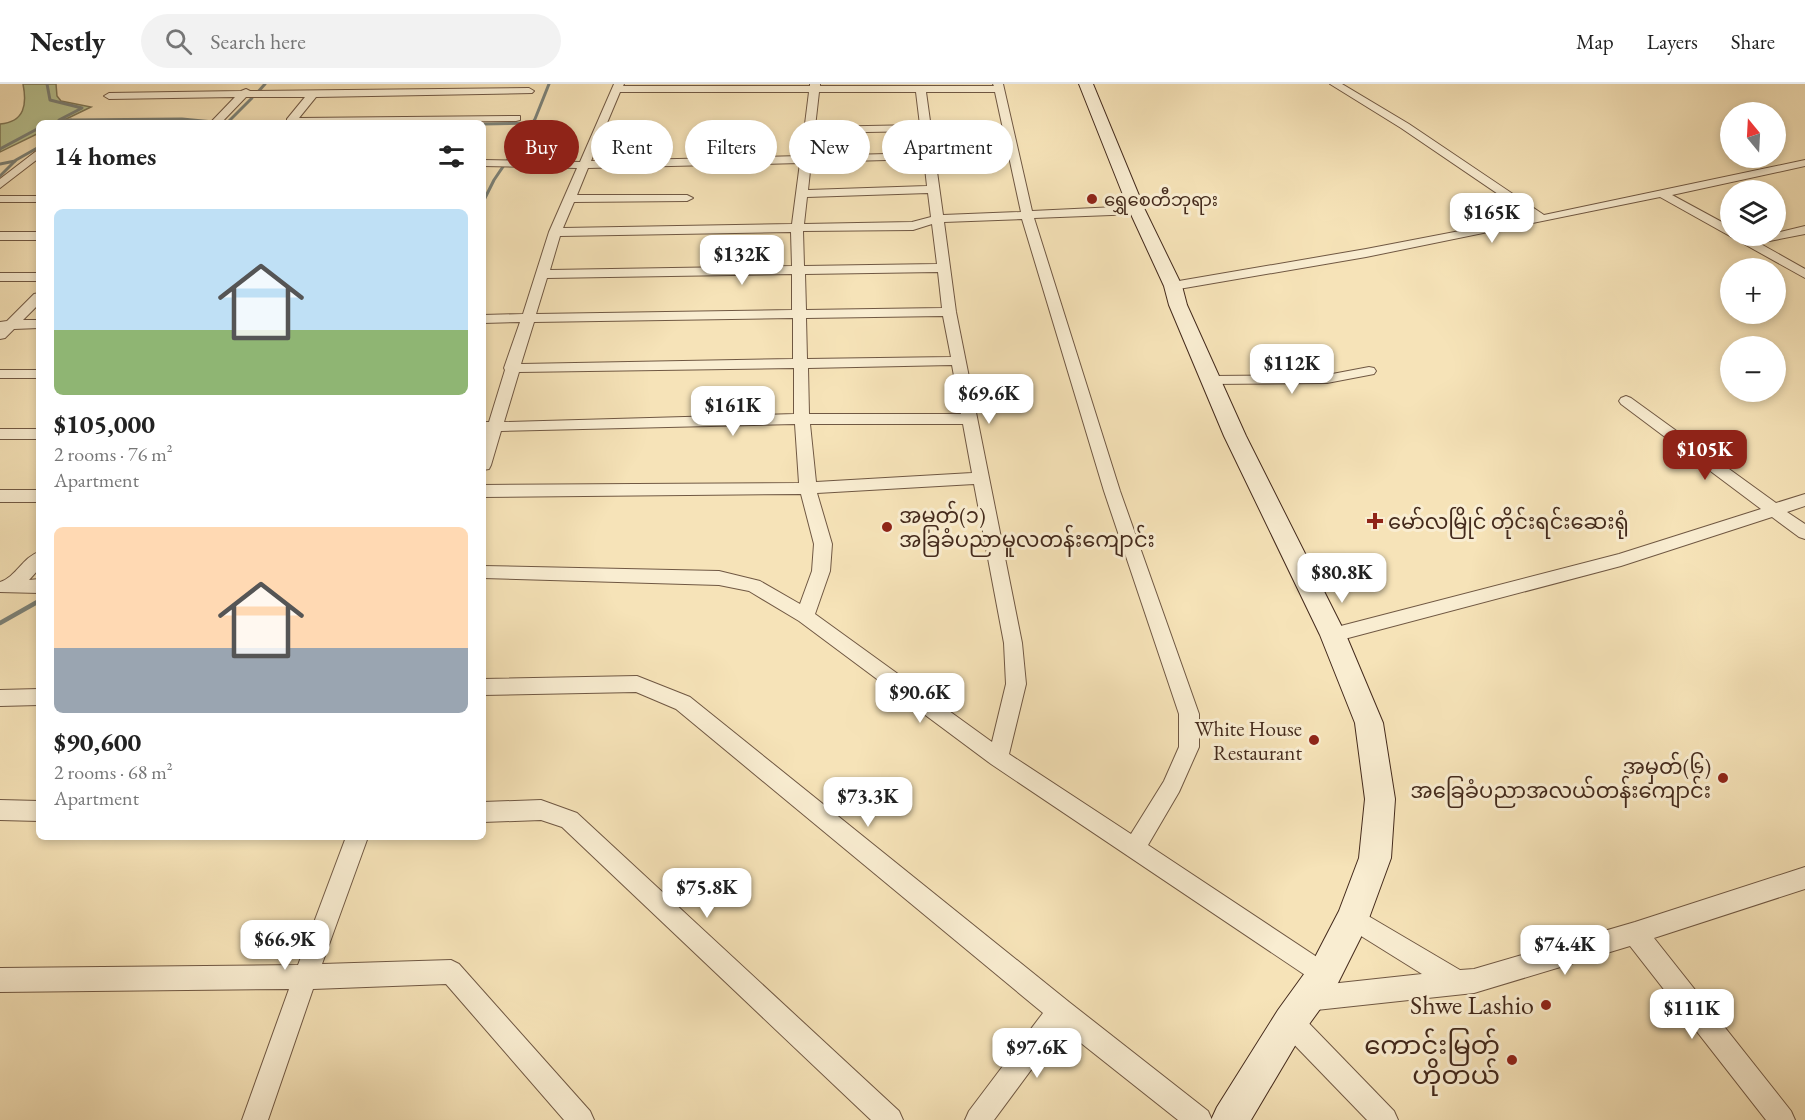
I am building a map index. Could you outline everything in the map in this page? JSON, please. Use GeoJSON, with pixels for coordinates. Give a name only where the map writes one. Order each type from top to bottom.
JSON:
{"type":"FeatureCollection","features":[{"type":"Feature","properties":{"kind":"main road"},"geometry":{"type":"LineString","coordinates":[[1086,84],[1137,210],[1173,286],[1178,305],[1235,436],[1333,635],[1369,723],[1380,799],[1375,858],[1353,918],[1324,975],[1290,1022],[1230,1120]]}},
{"type":"Feature","properties":{"kind":"street"},"geometry":{"type":"LineString","coordinates":[[126,96],[138,84]]}},
{"type":"Feature","properties":{"kind":"street"},"geometry":{"type":"LineString","coordinates":[[218,120],[254,84]]}},
{"type":"Feature","properties":{"kind":"street"},"geometry":{"type":"LineString","coordinates":[[1335,84],[1405,126],[1542,219]]}},
{"type":"Feature","properties":{"kind":"street"},"geometry":{"type":"LineString","coordinates":[[486,448],[490,426],[555,232],[582,165],[618,87],[921,89],[998,86],[1027,214],[1112,491],[1189,714],[1189,747],[1172,786],[1134,849]]}},
{"type":"Feature","properties":{"kind":"street"},"geometry":{"type":"LineString","coordinates":[[811,120],[815,87]]}},
{"type":"Feature","properties":{"kind":"street"},"geometry":{"type":"LineString","coordinates":[[921,89],[924,120]]}},
{"type":"Feature","properties":{"kind":"street"},"geometry":{"type":"LineString","coordinates":[[110,96],[529,91]]}},
{"type":"Feature","properties":{"kind":"street"},"geometry":{"type":"LineString","coordinates":[[292,120],[312,95]]}},
{"type":"Feature","properties":{"kind":"street"},"geometry":{"type":"LineString","coordinates":[[366,120],[516,118]]}},
{"type":"Feature","properties":{"kind":"street"},"geometry":{"type":"LineString","coordinates":[[0,185],[36,155]]}},
{"type":"Feature","properties":{"kind":"street"},"geometry":{"type":"LineString","coordinates":[[486,163],[582,165],[789,160]]}},
{"type":"Feature","properties":{"kind":"street"},"geometry":{"type":"LineString","coordinates":[[1173,286],[1366,253],[1805,164]]}},
{"type":"Feature","properties":{"kind":"street"},"geometry":{"type":"LineString","coordinates":[[22,167],[36,167]]}},
{"type":"Feature","properties":{"kind":"street"},"geometry":{"type":"LineString","coordinates":[[804,174],[797,229],[802,419],[808,488],[823,544],[821,571],[805,616]]}},
{"type":"Feature","properties":{"kind":"street"},"geometry":{"type":"LineString","coordinates":[[931,174],[949,312],[1013,643],[1016,684],[998,758]]}},
{"type":"Feature","properties":{"kind":"street"},"geometry":{"type":"LineString","coordinates":[[802,194],[933,189]]}},
{"type":"Feature","properties":{"kind":"street"},"geometry":{"type":"LineString","coordinates":[[1661,193],[1720,226]]}},
{"type":"Feature","properties":{"kind":"street"},"geometry":{"type":"LineString","coordinates":[[569,199],[687,198]]}},
{"type":"Feature","properties":{"kind":"street"},"geometry":{"type":"LineString","coordinates":[[0,199],[36,199]]}},
{"type":"Feature","properties":{"kind":"street"},"geometry":{"type":"LineString","coordinates":[[555,232],[913,226],[936,219],[1137,210]]}},
{"type":"Feature","properties":{"kind":"street"},"geometry":{"type":"LineString","coordinates":[[1786,234],[1805,230]]}},
{"type":"Feature","properties":{"kind":"street"},"geometry":{"type":"LineString","coordinates":[[0,236],[36,236]]}},
{"type":"Feature","properties":{"kind":"street"},"geometry":{"type":"LineString","coordinates":[[1756,246],[1805,274]]}},
{"type":"Feature","properties":{"kind":"street"},"geometry":{"type":"LineString","coordinates":[[542,274],[942,268]]}},
{"type":"Feature","properties":{"kind":"street"},"geometry":{"type":"LineString","coordinates":[[0,277],[36,277]]}},
{"type":"Feature","properties":{"kind":"street"},"geometry":{"type":"LineString","coordinates":[[0,335],[5,325],[36,299]]}},
{"type":"Feature","properties":{"kind":"street"},"geometry":{"type":"LineString","coordinates":[[486,319],[949,312]]}},
{"type":"Feature","properties":{"kind":"street"},"geometry":{"type":"LineString","coordinates":[[5,325],[36,324]]}},
{"type":"Feature","properties":{"kind":"street"},"geometry":{"type":"LineString","coordinates":[[511,368],[958,362]]}},
{"type":"Feature","properties":{"kind":"street"},"geometry":{"type":"LineString","coordinates":[[1211,380],[1327,379],[1370,371]]}},
{"type":"Feature","properties":{"kind":"street"},"geometry":{"type":"LineString","coordinates":[[0,374],[36,374]]}},
{"type":"Feature","properties":{"kind":"street"},"geometry":{"type":"LineString","coordinates":[[1626,401],[1805,533]]}},
{"type":"Feature","properties":{"kind":"street"},"geometry":{"type":"LineString","coordinates":[[490,426],[802,419],[970,419]]}},
{"type":"Feature","properties":{"kind":"street"},"geometry":{"type":"LineString","coordinates":[[0,434],[36,434]]}},
{"type":"Feature","properties":{"kind":"street"},"geometry":{"type":"LineString","coordinates":[[486,491],[808,488],[980,478]]}},
{"type":"Feature","properties":{"kind":"street"},"geometry":{"type":"LineString","coordinates":[[0,496],[36,496]]}},
{"type":"Feature","properties":{"kind":"street"},"geometry":{"type":"LineString","coordinates":[[1333,635],[1621,560],[1805,500]]}},
{"type":"Feature","properties":{"kind":"street"},"geometry":{"type":"LineString","coordinates":[[5,587],[36,561]]}},
{"type":"Feature","properties":{"kind":"street"},"geometry":{"type":"LineString","coordinates":[[486,573],[719,578],[754,586],[805,616],[998,758],[1324,975]]}},
{"type":"Feature","properties":{"kind":"street"},"geometry":{"type":"LineString","coordinates":[[5,587],[36,586]]}},
{"type":"Feature","properties":{"kind":"street"},"geometry":{"type":"LineString","coordinates":[[486,687],[637,684],[682,703],[1060,1011],[1199,1120]]}},
{"type":"Feature","properties":{"kind":"street"},"geometry":{"type":"LineString","coordinates":[[0,698],[36,697]]}},
{"type":"Feature","properties":{"kind":"street"},"geometry":{"type":"LineString","coordinates":[[0,810],[36,811]]}},
{"type":"Feature","properties":{"kind":"street"},"geometry":{"type":"LineString","coordinates":[[486,812],[541,810],[569,820],[890,1120]]}},
{"type":"Feature","properties":{"kind":"street"},"geometry":{"type":"LineString","coordinates":[[255,1120],[356,840]]}},
{"type":"Feature","properties":{"kind":"street"},"geometry":{"type":"LineString","coordinates":[[1307,999],[1474,981],[1804,879]]}},
{"type":"Feature","properties":{"kind":"street"},"geometry":{"type":"LineString","coordinates":[[1353,918],[1458,983]]}},
{"type":"Feature","properties":{"kind":"street"},"geometry":{"type":"LineString","coordinates":[[1635,933],[1782,1120]]}},
{"type":"Feature","properties":{"kind":"street"},"geometry":{"type":"LineString","coordinates":[[0,980],[451,972],[581,1120]]}},
{"type":"Feature","properties":{"kind":"street"},"geometry":{"type":"LineString","coordinates":[[978,1120],[1060,1011]]}},
{"type":"Feature","properties":{"kind":"street"},"geometry":{"type":"LineString","coordinates":[[1290,1022],[1385,1120]]}},
{"type":"Feature","properties":{"kind":"green space"},"geometry":{"type":"Polygon","coordinates":[[[23,84],[56,84],[57,96],[61,101],[91,107],[64,120],[36,120],[36,134],[0,152],[0,124],[8,123],[19,116],[25,98],[23,84]]]}},
{"type":"Feature","properties":{"kind":"waterway"},"geometry":{"type":"LineString","coordinates":[[47,84],[50,100],[82,108],[59,120],[71,120]]}},
{"type":"Feature","properties":{"kind":"waterway"},"geometry":{"type":"LineString","coordinates":[[257,93],[265,84]]}},
{"type":"Feature","properties":{"kind":"waterway"},"geometry":{"type":"LineString","coordinates":[[534,120],[549,84]]}},
{"type":"Feature","properties":{"kind":"waterway"},"geometry":{"type":"LineString","coordinates":[[230,120],[252,98]]}},
{"type":"Feature","properties":{"kind":"waterway"},"geometry":{"type":"LineString","coordinates":[[71,120],[192,120]]}},
{"type":"Feature","properties":{"kind":"waterway"},"geometry":{"type":"LineString","coordinates":[[486,124],[504,124]]}},
{"type":"Feature","properties":{"kind":"waterway"},"geometry":{"type":"LineString","coordinates":[[0,149],[36,130]]}},
{"type":"Feature","properties":{"kind":"waterway"},"geometry":{"type":"LineString","coordinates":[[15,161],[36,149]]}},
{"type":"Feature","properties":{"kind":"waterway"},"geometry":{"type":"LineString","coordinates":[[0,164],[15,161]]}},
{"type":"Feature","properties":{"kind":"waterway"},"geometry":{"type":"LineString","coordinates":[[0,176],[15,161]]}},
{"type":"Feature","properties":{"kind":"waterway"},"geometry":{"type":"LineString","coordinates":[[486,196],[504,165]]}},
{"type":"Feature","properties":{"kind":"waterway"},"geometry":{"type":"LineString","coordinates":[[0,623],[36,603]]}},
{"type":"Feature","properties":{"kind":"place","name":"ရွှေစေတီဘုရား"},"geometry":{"type":"Point","coordinates":[1092,199]}},
{"type":"Feature","properties":{"kind":"place","name":"မော်လမြိုင် တိုင်းရင်းဆေးရုံ"},"geometry":{"type":"Point","coordinates":[1375,521]}},
{"type":"Feature","properties":{"kind":"place","name":"အမှတ်(၁) အခြခံပညာမူလတန်းကျောင်း"},"geometry":{"type":"Point","coordinates":[887,527]}},
{"type":"Feature","properties":{"kind":"place","name":"White House Restaurant"},"geometry":{"type":"Point","coordinates":[1314,740]}},
{"type":"Feature","properties":{"kind":"place","name":"အမှတ်(၆) အခြေခံပညာအလယ်တန်းကျောင်း"},"geometry":{"type":"Point","coordinates":[1723,778]}},
{"type":"Feature","properties":{"kind":"place","name":"Shwe Lashio"},"geometry":{"type":"Point","coordinates":[1546,1005]}},
{"type":"Feature","properties":{"kind":"place","name":"ကောင်းမြတ် ဟိုတယ်"},"geometry":{"type":"Point","coordinates":[1512,1060]}}]}
